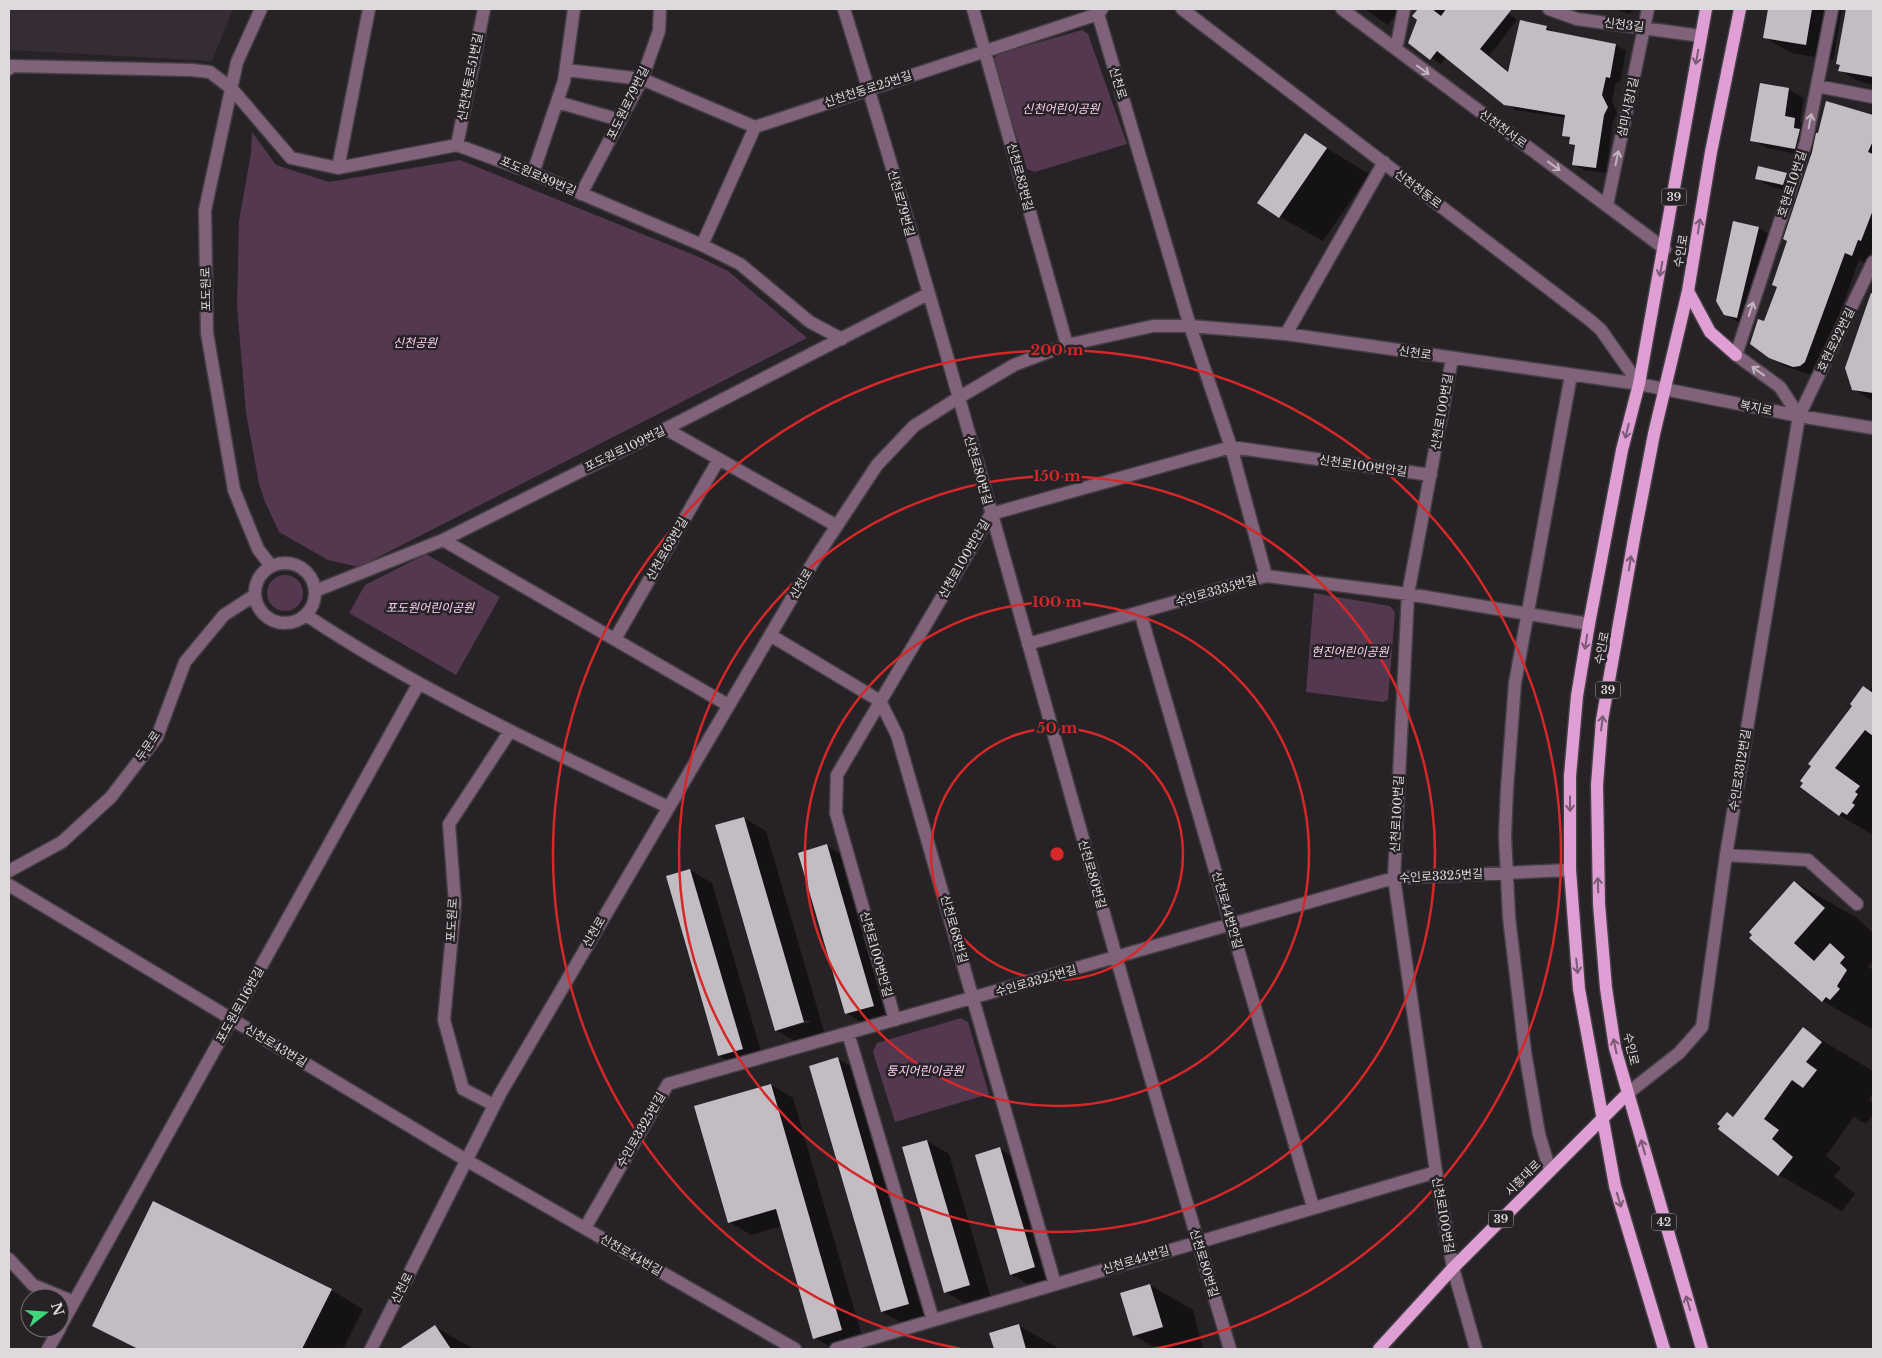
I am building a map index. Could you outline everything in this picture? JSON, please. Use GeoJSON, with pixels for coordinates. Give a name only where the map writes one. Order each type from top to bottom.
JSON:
{"type":"FeatureCollection","features":[{"type":"Feature","properties":{"kind":"main road","name":"수인로"},"geometry":{"type":"LineString","coordinates":[[1664,1349],[1615,1186],[1579,989],[1570,870],[1570,776],[1578,696],[1589,624],[1622,450],[1639,384],[1665,249],[1706,9]]}},
{"type":"Feature","properties":{"kind":"main road","name":"수인로"},"geometry":{"type":"LineString","coordinates":[[1702,1349],[1615,1048],[1606,988],[1599,904],[1597,785],[1602,720],[1635,533],[1654,434],[1688,291],[1711,152],[1740,9]]}},
{"type":"Feature","properties":{"kind":"main road"},"geometry":{"type":"LineString","coordinates":[[1688,291],[1710,332],[1736,355]]}},
{"type":"Feature","properties":{"kind":"main road","name":"시흥대로"},"geometry":{"type":"LineString","coordinates":[[1379,1349],[1452,1268],[1628,1093]]}},
{"type":"Feature","properties":{"kind":"street","name":"포도원로"},"geometry":{"type":"LineString","coordinates":[[261,9],[237,62],[205,210],[207,333],[234,490],[258,550],[271,566]]}},
{"type":"Feature","properties":{"kind":"street"},"geometry":{"type":"LineString","coordinates":[[338,168],[369,9]]}},
{"type":"Feature","properties":{"kind":"street","name":"신천천동로51번길"},"geometry":{"type":"LineString","coordinates":[[457,145],[484,9]]}},
{"type":"Feature","properties":{"kind":"street"},"geometry":{"type":"LineString","coordinates":[[533,173],[566,70],[574,9]]}},
{"type":"Feature","properties":{"kind":"street","name":"포도원로79번길"},"geometry":{"type":"LineString","coordinates":[[581,194],[642,79],[659,31],[660,9]]}},
{"type":"Feature","properties":{"kind":"street","name":"신천로79번길"},"geometry":{"type":"LineString","coordinates":[[844,9],[958,398]]}},
{"type":"Feature","properties":{"kind":"street","name":"신천로83번길"},"geometry":{"type":"LineString","coordinates":[[973,9],[1066,345]]}},
{"type":"Feature","properties":{"kind":"street","name":"신천천동로"},"geometry":{"type":"LineString","coordinates":[[1182,9],[1591,321],[1601,330],[1639,384]]}},
{"type":"Feature","properties":{"kind":"street","name":"신천천서로"},"geometry":{"type":"LineString","coordinates":[[1342,9],[1665,249]]}},
{"type":"Feature","properties":{"kind":"street"},"geometry":{"type":"LineString","coordinates":[[1396,49],[1404,9]]}},
{"type":"Feature","properties":{"kind":"street","name":"신천3길"},"geometry":{"type":"LineString","coordinates":[[1549,9],[1577,19],[1701,36]]}},
{"type":"Feature","properties":{"kind":"street","name":"삼미시장1길"},"geometry":{"type":"LineString","coordinates":[[1607,206],[1648,9]]}},
{"type":"Feature","properties":{"kind":"street","name":"호현로10번길"},"geometry":{"type":"LineString","coordinates":[[1736,355],[1806,142],[1832,9]]}},
{"type":"Feature","properties":{"kind":"street","name":"신천천동로25번길"},"geometry":{"type":"LineString","coordinates":[[755,127],[986,51],[1100,11]]}},
{"type":"Feature","properties":{"kind":"street","name":"신천로"},"geometry":{"type":"LineString","coordinates":[[1100,11],[1190,326]]}},
{"type":"Feature","properties":{"kind":"street"},"geometry":{"type":"LineString","coordinates":[[9,69],[12,66],[210,72],[232,89],[291,158],[338,168],[457,145]]}},
{"type":"Feature","properties":{"kind":"street"},"geometry":{"type":"LineString","coordinates":[[566,70],[642,79],[755,127],[702,244]]}},
{"type":"Feature","properties":{"kind":"street"},"geometry":{"type":"LineString","coordinates":[[1817,86],[1873,98]]}},
{"type":"Feature","properties":{"kind":"street"},"geometry":{"type":"LineString","coordinates":[[557,102],[620,120]]}},
{"type":"Feature","properties":{"kind":"street","name":"포도원로89번길"},"geometry":{"type":"LineString","coordinates":[[457,145],[533,173],[702,244],[740,264],[810,322],[842,339]]}},
{"type":"Feature","properties":{"kind":"street"},"geometry":{"type":"LineString","coordinates":[[1286,334],[1384,162]]}},
{"type":"Feature","properties":{"kind":"street","name":"호현로22번길"},"geometry":{"type":"LineString","coordinates":[[1799,416],[1872,266]]}},
{"type":"Feature","properties":{"kind":"street","name":"포도원로109번길"},"geometry":{"type":"LineString","coordinates":[[315,591],[443,540],[666,429],[928,294]]}},
{"type":"Feature","properties":{"kind":"street","name":"신천로"},"geometry":{"type":"LineString","coordinates":[[371,1349],[494,1105],[728,705],[837,526],[877,465],[914,426],[1014,365],[1066,345],[1153,326],[1190,326],[1286,334],[1639,384]]}},
{"type":"Feature","properties":{"kind":"street"},"geometry":{"type":"LineString","coordinates":[[1190,326],[1231,447],[1266,576]]}},
{"type":"Feature","properties":{"kind":"street"},"geometry":{"type":"LineString","coordinates":[[1736,355],[1780,387],[1799,416]]}},
{"type":"Feature","properties":{"kind":"street","name":"신천로100번길"},"geometry":{"type":"LineString","coordinates":[[1452,358],[1408,594],[1394,878],[1436,1172],[1452,1268],[1476,1349]]}},
{"type":"Feature","properties":{"kind":"street"},"geometry":{"type":"LineString","coordinates":[[1550,1171],[1539,1134],[1525,1052],[1509,917],[1509,873],[1505,836],[1506,789],[1515,683],[1571,375]]}},
{"type":"Feature","properties":{"kind":"street","name":"복지로"},"geometry":{"type":"LineString","coordinates":[[1639,384],[1799,416],[1873,428]]}},
{"type":"Feature","properties":{"kind":"street","name":"신천로80번길"},"geometry":{"type":"LineString","coordinates":[[958,398],[1116,958],[1230,1349]]}},
{"type":"Feature","properties":{"kind":"street","name":"수인로3312번길"},"geometry":{"type":"LineString","coordinates":[[1628,1093],[1679,1053],[1702,1027],[1726,855],[1799,416]]}},
{"type":"Feature","properties":{"kind":"street"},"geometry":{"type":"LineString","coordinates":[[666,429],[837,526]]}},
{"type":"Feature","properties":{"kind":"street","name":"신천로100번안길"},"geometry":{"type":"LineString","coordinates":[[895,1020],[836,813],[837,775],[991,514],[1231,447],[1431,475]]}},
{"type":"Feature","properties":{"kind":"street","name":"신천로63번길"},"geometry":{"type":"LineString","coordinates":[[615,639],[719,459]]}},
{"type":"Feature","properties":{"kind":"street"},"geometry":{"type":"LineString","coordinates":[[443,540],[728,705]]}},
{"type":"Feature","properties":{"kind":"street"},"geometry":{"type":"LineString","coordinates":[[279,563],[296,564],[309,575],[315,591],[314,600],[306,615],[291,623],[274,621],[260,610],[255,594],[259,578],[271,566],[279,563]]}},
{"type":"Feature","properties":{"kind":"street","name":"수인로3335번길"},"geometry":{"type":"LineString","coordinates":[[1028,644],[1266,576],[1408,594],[1589,624]]}},
{"type":"Feature","properties":{"kind":"street","name":"두문로"},"geometry":{"type":"LineString","coordinates":[[9,871],[62,842],[111,797],[157,737],[185,662],[224,615],[255,594]]}},
{"type":"Feature","properties":{"kind":"street","name":"신천로44번안길"},"geometry":{"type":"LineString","coordinates":[[1140,612],[1313,1207]]}},
{"type":"Feature","properties":{"kind":"street"},"geometry":{"type":"LineString","coordinates":[[306,615],[348,643],[419,683],[510,731],[668,807]]}},
{"type":"Feature","properties":{"kind":"street"},"geometry":{"type":"LineString","coordinates":[[770,635],[880,702]]}},
{"type":"Feature","properties":{"kind":"street","name":"포도원로116번길"},"geometry":{"type":"LineString","coordinates":[[70,1309],[419,683]]}},
{"type":"Feature","properties":{"kind":"street","name":"신천로68번길"},"geometry":{"type":"LineString","coordinates":[[880,702],[897,735],[1055,1284]]}},
{"type":"Feature","properties":{"kind":"street","name":"포도원로"},"geometry":{"type":"LineString","coordinates":[[494,1105],[463,1088],[444,1020],[455,903],[450,824],[510,731]]}},
{"type":"Feature","properties":{"kind":"street"},"geometry":{"type":"LineString","coordinates":[[1726,855],[1808,860],[1858,904]]}},
{"type":"Feature","properties":{"kind":"street","name":"수인로3325번길"},"geometry":{"type":"LineString","coordinates":[[584,1228],[668,1084],[1394,878],[1570,870]]}},
{"type":"Feature","properties":{"kind":"street","name":"신천로43번길"},"geometry":{"type":"LineString","coordinates":[[9,885],[466,1160]]}},
{"type":"Feature","properties":{"kind":"street"},"geometry":{"type":"LineString","coordinates":[[848,1033],[933,1320]]}},
{"type":"Feature","properties":{"kind":"street","name":"신천로44번길"},"geometry":{"type":"LineString","coordinates":[[466,1160],[795,1349]]}},
{"type":"Feature","properties":{"kind":"street","name":"신천로44번길"},"geometry":{"type":"LineString","coordinates":[[836,1349],[1436,1172]]}},
{"type":"Feature","properties":{"kind":"street"},"geometry":{"type":"LineString","coordinates":[[9,1259],[33,1285],[74,1302]]}},
{"type":"Feature","properties":{"kind":"street","name":"포도원로116번길"},"geometry":{"type":"LineString","coordinates":[[48,1349],[54,1338]]}},
{"type":"Feature","properties":{"kind":"shaded area"},"geometry":{"type":"Polygon","coordinates":[[[9,9],[233,9],[212,61],[9,50],[9,9]]]}},
{"type":"Feature","properties":{"kind":"green space","name":"신천어린이공원"},"geometry":{"type":"Polygon","coordinates":[[[1082,30],[1088,34],[1127,144],[1035,172],[1027,169],[993,61],[997,54],[1082,30]]]}},
{"type":"Feature","properties":{"kind":"green space","name":"신천공원"},"geometry":{"type":"Polygon","coordinates":[[[252,132],[276,165],[329,182],[460,160],[699,257],[728,271],[807,338],[359,567],[328,560],[279,532],[259,484],[246,413],[237,306],[239,221],[251,153],[252,132]]]}},
{"type":"Feature","properties":{"kind":"green space","name":"포도원어린이공원"},"geometry":{"type":"Polygon","coordinates":[[[426,554],[500,597],[456,675],[349,613],[365,585],[426,554]]]}},
{"type":"Feature","properties":{"kind":"green space"},"geometry":{"type":"Polygon","coordinates":[[[285,575],[297,581],[303,593],[297,605],[285,611],[273,605],[267,593],[273,581],[285,575]]]}},
{"type":"Feature","properties":{"kind":"green space","name":"현진어린이공원"},"geometry":{"type":"Polygon","coordinates":[[[1314,593],[1390,606],[1395,612],[1388,700],[1383,702],[1306,692],[1314,593]]]}},
{"type":"Feature","properties":{"kind":"green space","name":"둥지어린이공원"},"geometry":{"type":"Polygon","coordinates":[[[961,1018],[968,1022],[989,1094],[895,1122],[873,1052],[877,1043],[961,1018]]]}},
{"type":"Feature","properties":{"kind":"building"},"geometry":{"type":"Polygon","coordinates":[[[1418,9],[1432,9],[1441,16],[1446,9],[1512,9],[1480,49],[1508,72],[1520,20],[1547,26],[1546,30],[1616,44],[1610,78],[1606,77],[1602,95],[1608,107],[1604,115],[1596,168],[1572,165],[1575,145],[1569,144],[1570,137],[1562,136],[1565,115],[1504,105],[1437,51],[1430,60],[1408,43],[1417,20],[1412,16],[1418,9]]]}},
{"type":"Feature","properties":{"kind":"building"},"geometry":{"type":"Polygon","coordinates":[[[1768,9],[1812,9],[1806,45],[1763,38],[1768,9]]]}},
{"type":"Feature","properties":{"kind":"building"},"geometry":{"type":"Polygon","coordinates":[[[1846,9],[1873,9],[1873,77],[1838,71],[1840,65],[1836,64],[1846,9]]]}},
{"type":"Feature","properties":{"kind":"building"},"geometry":{"type":"Polygon","coordinates":[[[1760,83],[1789,88],[1785,116],[1795,118],[1794,128],[1800,129],[1795,149],[1750,141],[1760,83]]]}},
{"type":"Feature","properties":{"kind":"building"},"geometry":{"type":"Polygon","coordinates":[[[1826,101],[1873,115],[1873,141],[1868,152],[1873,154],[1873,210],[1861,241],[1858,240],[1852,256],[1845,253],[1805,362],[1800,366],[1793,367],[1769,358],[1750,344],[1758,319],[1764,321],[1777,287],[1772,285],[1787,241],[1783,239],[1812,152],[1816,133],[1818,133],[1826,101]]]}},
{"type":"Feature","properties":{"kind":"building"},"geometry":{"type":"Polygon","coordinates":[[[1305,133],[1327,148],[1279,218],[1257,203],[1305,133]]]}},
{"type":"Feature","properties":{"kind":"building"},"geometry":{"type":"Polygon","coordinates":[[[1758,166],[1787,173],[1783,185],[1755,179],[1758,166]]]}},
{"type":"Feature","properties":{"kind":"building"},"geometry":{"type":"Polygon","coordinates":[[[1733,221],[1759,227],[1737,318],[1724,315],[1716,301],[1733,221]]]}},
{"type":"Feature","properties":{"kind":"building"},"geometry":{"type":"Polygon","coordinates":[[[1871,293],[1873,294],[1873,393],[1852,390],[1845,368],[1871,293]]]}},
{"type":"Feature","properties":{"kind":"building"},"geometry":{"type":"Polygon","coordinates":[[[1863,686],[1873,693],[1873,736],[1865,730],[1835,768],[1860,786],[1855,792],[1858,794],[1852,803],[1855,805],[1847,815],[1842,812],[1839,816],[1800,787],[1803,783],[1800,781],[1811,766],[1808,764],[1852,706],[1850,704],[1863,686]]]}},
{"type":"Feature","properties":{"kind":"building"},"geometry":{"type":"Polygon","coordinates":[[[744,817],[804,1022],[775,1031],[715,825],[744,817]]]}},
{"type":"Feature","properties":{"kind":"building"},"geometry":{"type":"Polygon","coordinates":[[[827,844],[874,1006],[845,1014],[798,853],[827,844]]]}},
{"type":"Feature","properties":{"kind":"building"},"geometry":{"type":"Polygon","coordinates":[[[690,869],[743,1049],[718,1056],[666,876],[690,869]]]}},
{"type":"Feature","properties":{"kind":"building"},"geometry":{"type":"Polygon","coordinates":[[[1794,881],[1825,908],[1794,943],[1814,961],[1830,943],[1845,957],[1840,963],[1847,970],[1837,986],[1840,989],[1830,1000],[1826,997],[1822,1002],[1749,938],[1752,935],[1749,932],[1794,881]]]}},
{"type":"Feature","properties":{"kind":"building"},"geometry":{"type":"Polygon","coordinates":[[[1803,1027],[1822,1042],[1806,1062],[1817,1070],[1803,1088],[1792,1080],[1764,1119],[1779,1130],[1772,1139],[1793,1157],[1778,1176],[1718,1129],[1720,1126],[1717,1124],[1727,1112],[1733,1117],[1803,1027]]]}},
{"type":"Feature","properties":{"kind":"building"},"geometry":{"type":"Polygon","coordinates":[[[838,1057],[909,1304],[881,1312],[809,1066],[838,1057]]]}},
{"type":"Feature","properties":{"kind":"building"},"geometry":{"type":"Polygon","coordinates":[[[771,1084],[842,1330],[813,1339],[776,1209],[728,1223],[694,1106],[771,1084]]]}},
{"type":"Feature","properties":{"kind":"building"},"geometry":{"type":"Polygon","coordinates":[[[927,1140],[970,1285],[944,1293],[902,1147],[927,1140]]]}},
{"type":"Feature","properties":{"kind":"building"},"geometry":{"type":"Polygon","coordinates":[[[1000,1147],[1035,1267],[1010,1275],[975,1155],[1000,1147]]]}},
{"type":"Feature","properties":{"kind":"building"},"geometry":{"type":"Polygon","coordinates":[[[153,1201],[332,1289],[302,1349],[138,1349],[92,1326],[153,1201]]]}},
{"type":"Feature","properties":{"kind":"building"},"geometry":{"type":"Polygon","coordinates":[[[1150,1284],[1163,1327],[1133,1336],[1120,1293],[1150,1284]]]}},
{"type":"Feature","properties":{"kind":"building"},"geometry":{"type":"Polygon","coordinates":[[[1019,1324],[1026,1349],[994,1349],[989,1333],[1019,1324]]]}},
{"type":"Feature","properties":{"kind":"building"},"geometry":{"type":"Polygon","coordinates":[[[435,1325],[451,1349],[399,1349],[435,1325]]]}}]}
